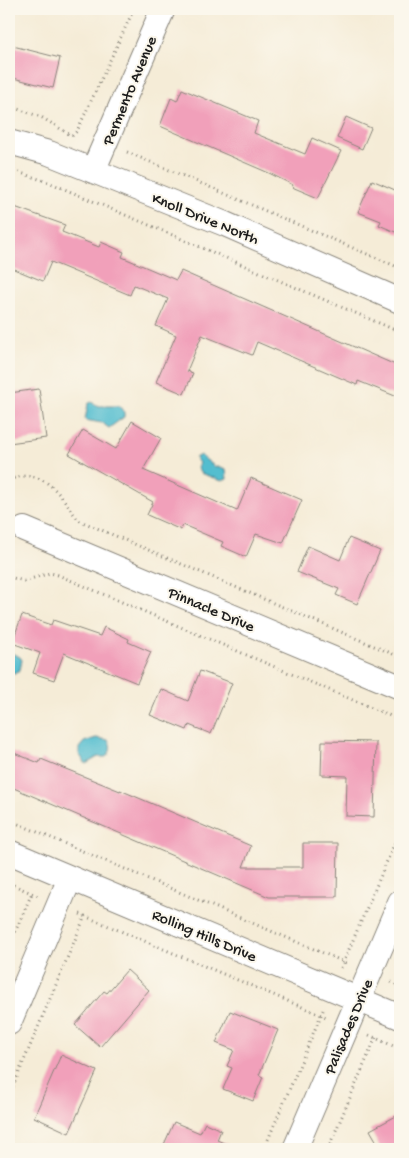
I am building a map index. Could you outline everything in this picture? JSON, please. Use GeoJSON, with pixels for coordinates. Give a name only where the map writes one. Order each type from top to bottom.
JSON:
{"type":"FeatureCollection","features":[{"type":"Feature","properties":{"kind":"street","name":"Permento Avenue"},"geometry":{"type":"LineString","coordinates":[[93,171],[163,9]]}},
{"type":"Feature","properties":{"kind":"street","name":"Knoll Drive North"},"geometry":{"type":"LineString","coordinates":[[9,142],[49,153],[225,224],[400,301]]}},
{"type":"Feature","properties":{"kind":"street","name":"Pinnacle Drive"},"geometry":{"type":"LineString","coordinates":[[24,529],[400,687]]}},
{"type":"Feature","properties":{"kind":"street","name":"Rolling Hills Drive"},"geometry":{"type":"LineString","coordinates":[[9,852],[394,1014]]}},
{"type":"Feature","properties":{"kind":"street"},"geometry":{"type":"LineString","coordinates":[[9,1023],[70,878]]}},
{"type":"Feature","properties":{"kind":"street","name":"Palisades Drive"},"geometry":{"type":"LineString","coordinates":[[295,1149],[400,902]]}},
{"type":"Feature","properties":{"kind":"path"},"geometry":{"type":"LineString","coordinates":[[72,136],[77,131],[134,9]]}},
{"type":"Feature","properties":{"kind":"path"},"geometry":{"type":"LineString","coordinates":[[9,106],[41,117],[78,140],[122,150],[400,268]]}},
{"type":"Feature","properties":{"kind":"path"},"geometry":{"type":"LineString","coordinates":[[9,169],[48,182],[400,332]]}},
{"type":"Feature","properties":{"kind":"path"},"geometry":{"type":"LineString","coordinates":[[9,480],[27,476],[43,480],[55,487],[66,500],[78,520],[400,657]]}},
{"type":"Feature","properties":{"kind":"path"},"geometry":{"type":"LineString","coordinates":[[9,578],[24,581],[50,573],[58,575],[400,720]]}},
{"type":"Feature","properties":{"kind":"path"},"geometry":{"type":"LineString","coordinates":[[9,820],[399,985]]}},
{"type":"Feature","properties":{"kind":"path"},"geometry":{"type":"LineString","coordinates":[[9,883],[400,1048]]}},
{"type":"Feature","properties":{"kind":"path"},"geometry":{"type":"LineString","coordinates":[[9,946],[32,893]]}},
{"type":"Feature","properties":{"kind":"path"},"geometry":{"type":"LineString","coordinates":[[9,1096],[86,916]]}},
{"type":"Feature","properties":{"kind":"path"},"geometry":{"type":"LineString","coordinates":[[328,1149],[375,1038],[394,1014],[400,979]]}},
{"type":"Feature","properties":{"kind":"water"},"geometry":{"type":"Polygon","coordinates":[[[91,402],[99,406],[119,406],[124,412],[124,417],[109,428],[102,423],[85,420],[88,404],[91,402]]]}},
{"type":"Feature","properties":{"kind":"water"},"geometry":{"type":"Polygon","coordinates":[[[200,455],[214,466],[226,470],[227,479],[222,481],[200,473],[197,467],[199,463],[195,458],[200,455]]]}},
{"type":"Feature","properties":{"kind":"water"},"geometry":{"type":"Polygon","coordinates":[[[9,652],[20,657],[22,660],[20,670],[15,673],[9,672],[9,652]]]}},
{"type":"Feature","properties":{"kind":"water"},"geometry":{"type":"Polygon","coordinates":[[[96,738],[108,740],[110,751],[106,757],[98,757],[86,764],[79,754],[79,748],[84,742],[96,738]]]}},
{"type":"Feature","properties":{"kind":"building"},"geometry":{"type":"Polygon","coordinates":[[[9,45],[60,58],[53,88],[9,77],[9,45]]]}},
{"type":"Feature","properties":{"kind":"building"},"geometry":{"type":"Polygon","coordinates":[[[182,89],[258,121],[254,133],[305,154],[312,138],[341,151],[318,198],[292,187],[293,185],[269,173],[160,126],[171,98],[177,101],[182,89]]]}},
{"type":"Feature","properties":{"kind":"building"},"geometry":{"type":"Polygon","coordinates":[[[346,117],[371,128],[362,149],[337,138],[346,117]]]}},
{"type":"Feature","properties":{"kind":"building"},"geometry":{"type":"Polygon","coordinates":[[[400,177],[400,234],[379,225],[381,221],[358,212],[372,180],[395,190],[400,177]]]}},
{"type":"Feature","properties":{"kind":"building"},"geometry":{"type":"Polygon","coordinates":[[[9,205],[65,225],[62,232],[99,247],[101,242],[124,252],[122,257],[176,280],[181,271],[400,367],[400,398],[358,381],[357,385],[257,342],[252,355],[202,335],[187,371],[193,373],[184,394],[156,382],[176,335],[156,326],[168,299],[134,285],[130,295],[51,262],[43,281],[9,267],[9,205]]]}},
{"type":"Feature","properties":{"kind":"building"},"geometry":{"type":"Polygon","coordinates":[[[39,389],[46,438],[9,443],[9,393],[39,389]]]}},
{"type":"Feature","properties":{"kind":"building"},"geometry":{"type":"Polygon","coordinates":[[[132,421],[161,438],[143,470],[237,511],[251,478],[302,500],[283,543],[256,534],[246,557],[221,546],[223,542],[183,525],[181,530],[147,515],[153,502],[69,454],[83,430],[116,449],[132,421]]]}},
{"type":"Feature","properties":{"kind":"building"},"geometry":{"type":"Polygon","coordinates":[[[349,538],[380,551],[357,604],[336,595],[339,589],[297,572],[308,546],[340,560],[349,538]]]}},
{"type":"Feature","properties":{"kind":"building"},"geometry":{"type":"Polygon","coordinates":[[[22,615],[51,625],[53,620],[100,636],[104,627],[129,639],[128,642],[151,652],[137,683],[64,653],[54,680],[33,673],[40,653],[12,643],[22,615]]]}},
{"type":"Feature","properties":{"kind":"building"},"geometry":{"type":"Polygon","coordinates":[[[200,671],[232,683],[211,734],[189,725],[187,730],[150,715],[161,689],[188,701],[200,671]]]}},
{"type":"Feature","properties":{"kind":"building"},"geometry":{"type":"Polygon","coordinates":[[[322,741],[376,742],[374,817],[346,816],[347,776],[321,775],[322,741]]]}},
{"type":"Feature","properties":{"kind":"building"},"geometry":{"type":"Polygon","coordinates":[[[9,751],[39,763],[41,759],[120,790],[251,846],[243,867],[303,867],[303,843],[338,843],[337,897],[269,897],[9,786],[9,751]]]}},
{"type":"Feature","properties":{"kind":"building"},"geometry":{"type":"Polygon","coordinates":[[[127,970],[149,990],[100,1047],[75,1025],[104,991],[107,993],[127,970]]]}},
{"type":"Feature","properties":{"kind":"building"},"geometry":{"type":"Polygon","coordinates":[[[230,1011],[278,1030],[259,1075],[263,1077],[253,1101],[223,1089],[232,1068],[227,1066],[234,1050],[216,1043],[230,1011]]]}},
{"type":"Feature","properties":{"kind":"building"},"geometry":{"type":"Polygon","coordinates":[[[61,1055],[97,1071],[69,1133],[34,1117],[61,1055]]]}},
{"type":"Feature","properties":{"kind":"building"},"geometry":{"type":"Polygon","coordinates":[[[400,1114],[400,1149],[381,1149],[370,1130],[400,1114]]]}},
{"type":"Feature","properties":{"kind":"building"},"geometry":{"type":"Polygon","coordinates":[[[174,1122],[200,1133],[205,1123],[221,1130],[217,1140],[238,1149],[162,1149],[174,1122]]]}}]}
